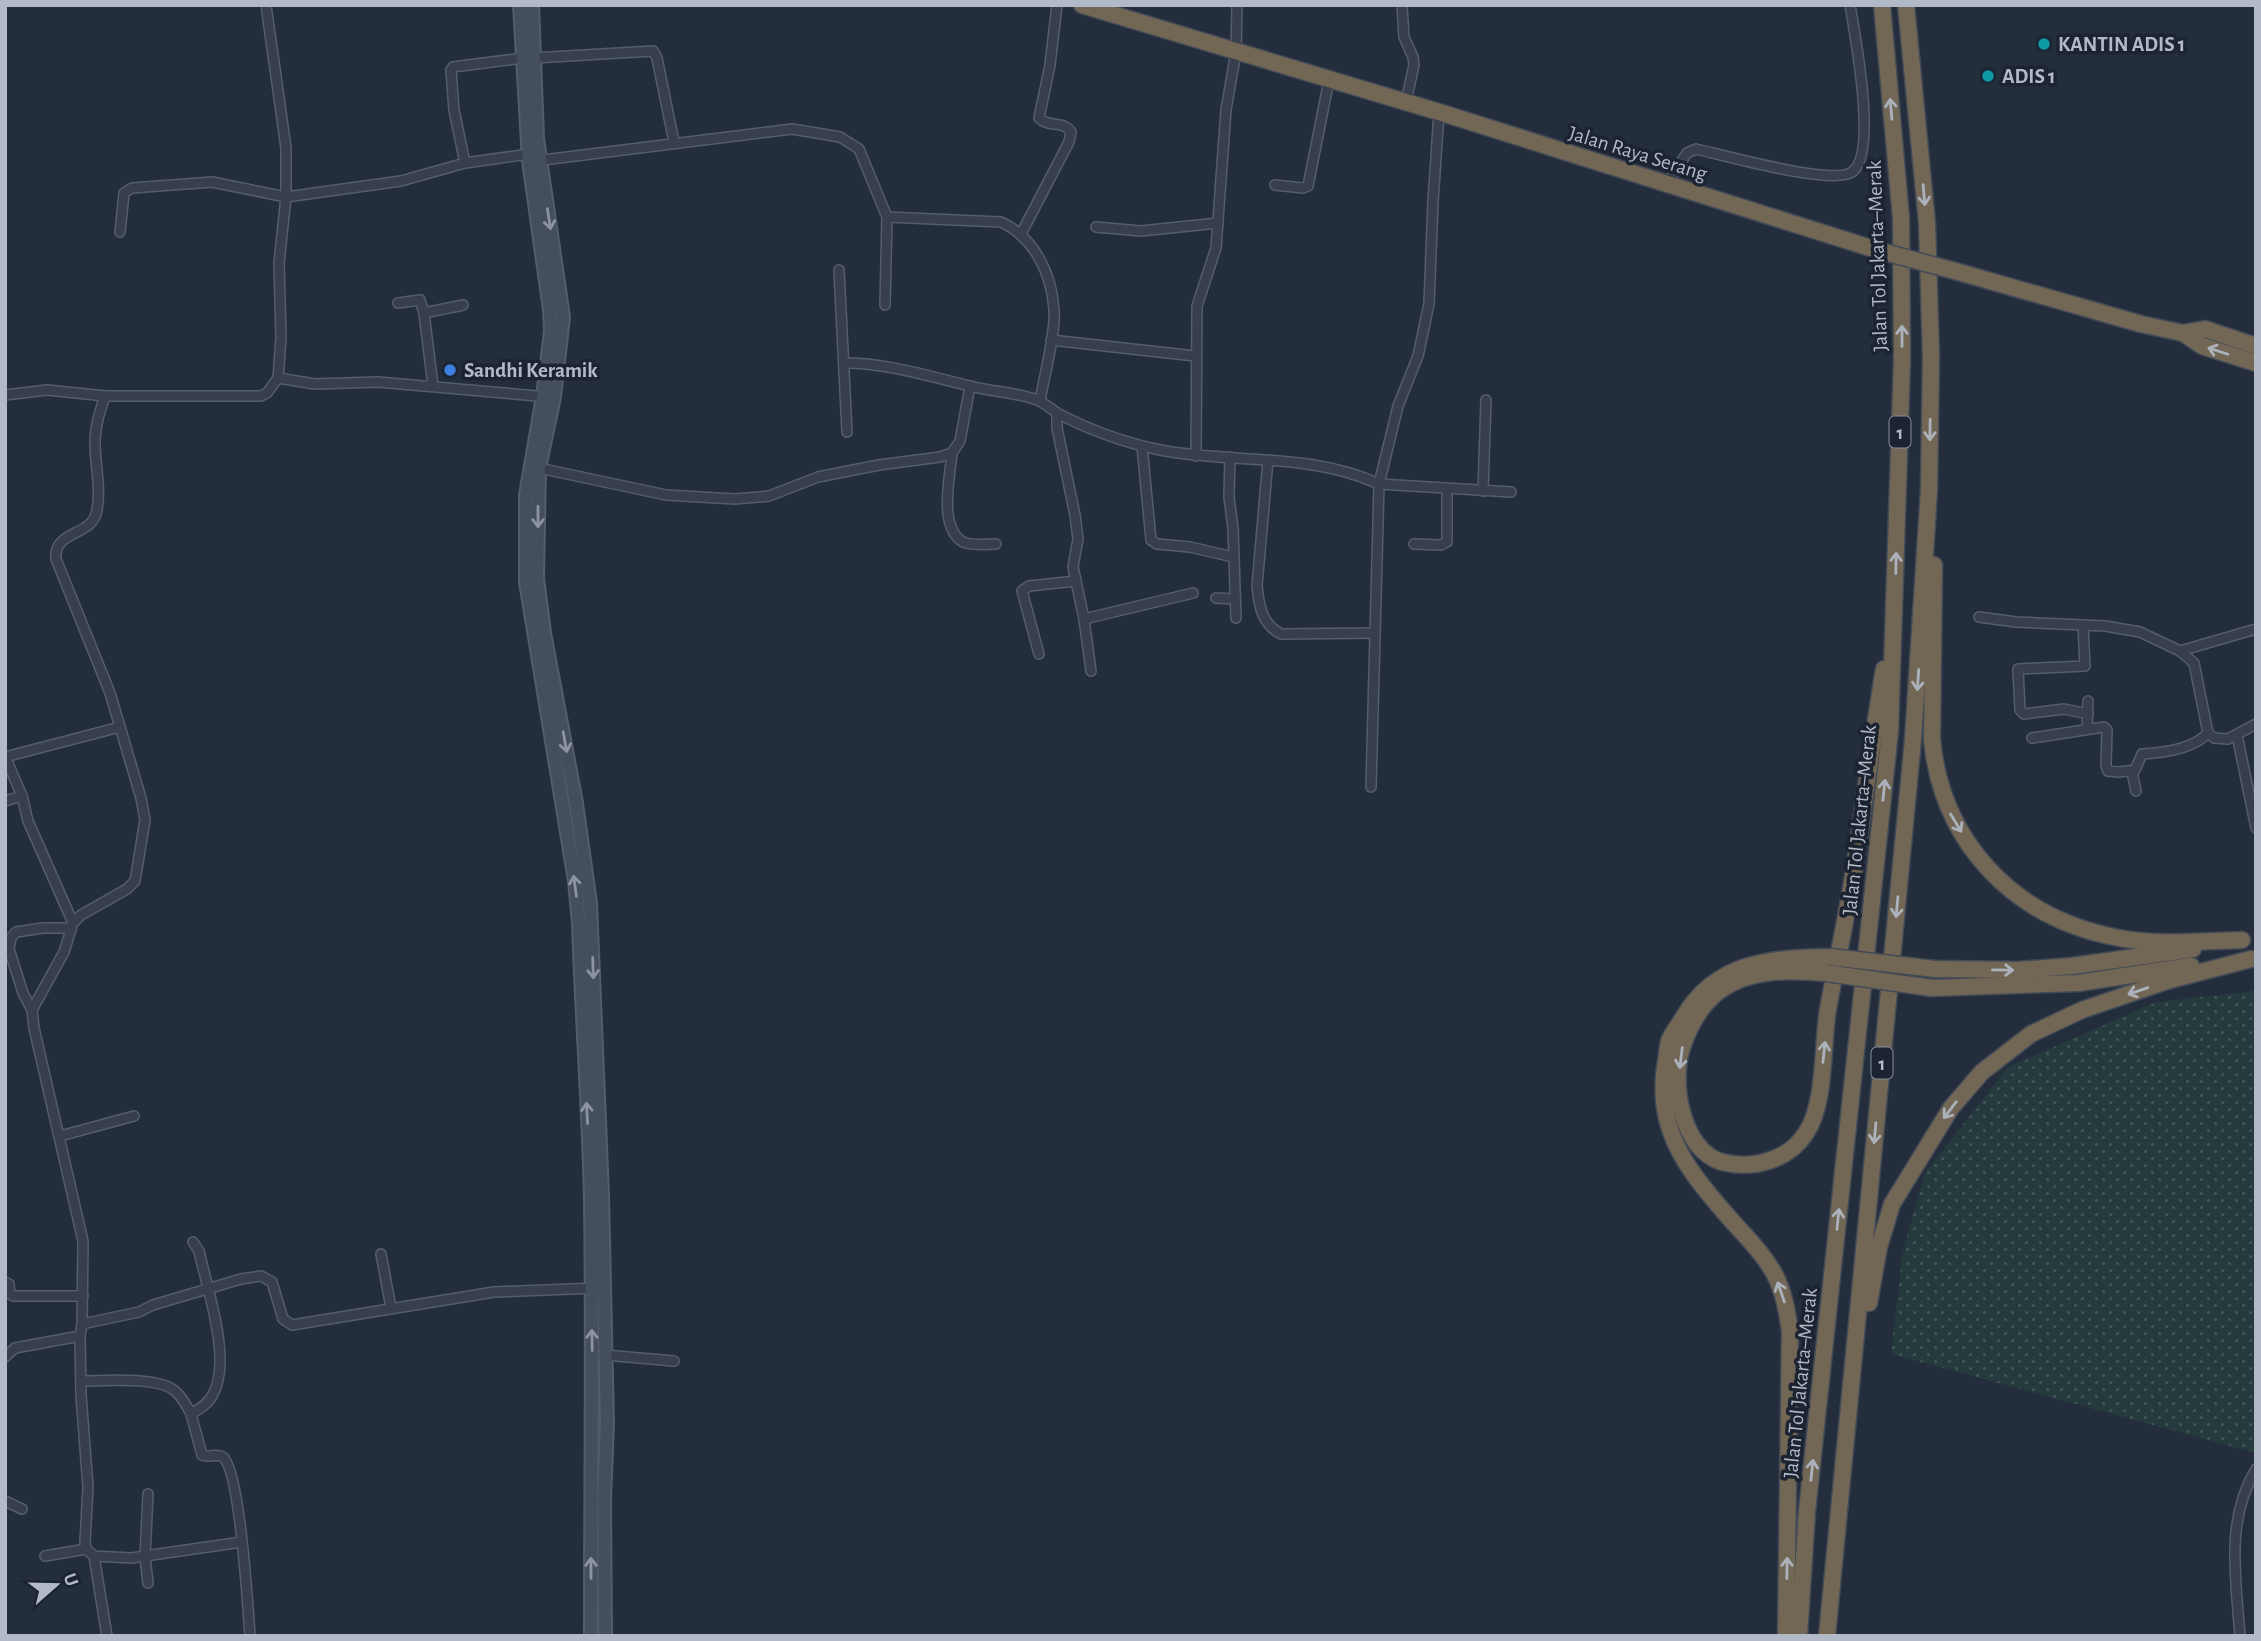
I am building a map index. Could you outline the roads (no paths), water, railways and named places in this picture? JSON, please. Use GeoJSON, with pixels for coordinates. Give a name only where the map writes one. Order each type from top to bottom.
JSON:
{"type":"FeatureCollection","features":[{"type":"Feature","properties":{"kind":"highway","name":"Jalan Raya Serang"},"geometry":{"type":"LineString","coordinates":[[1082,5],[1439,112],[1877,250],[2141,324],[2183,333],[2202,346],[2256,363]]}},
{"type":"Feature","properties":{"kind":"highway","name":"Jalan Tol Jakarta–Merak"},"geometry":{"type":"LineString","coordinates":[[1799,1636],[1807,1511],[1890,732],[1902,360],[1901,218],[1882,5]]}},
{"type":"Feature","properties":{"kind":"highway","name":"1"},"geometry":{"type":"LineString","coordinates":[[1828,1636],[1913,740],[1929,490],[1931,357],[1927,223],[1906,5]]}},
{"type":"Feature","properties":{"kind":"highway","name":"Jalan Raya Serang"},"geometry":{"type":"LineString","coordinates":[[2183,333],[2205,329],[2256,346]]}},
{"type":"Feature","properties":{"kind":"highway"},"geometry":{"type":"LineString","coordinates":[[1929,490],[1934,539],[1934,761],[1937,779],[1951,813],[1987,870],[2031,906],[2063,922],[2114,937],[2164,942],[2249,939]]}},
{"type":"Feature","properties":{"kind":"highway"},"geometry":{"type":"LineString","coordinates":[[1895,604],[1869,756],[1855,864],[1828,1012],[1815,1115],[1799,1143],[1776,1159],[1749,1166],[1720,1161],[1696,1144],[1684,1121],[1678,1084],[1681,1049],[1699,1010],[1720,991],[1743,978],[1829,965],[1934,969],[2018,970],[2072,966],[2166,954],[2249,939]]}},
{"type":"Feature","properties":{"kind":"highway"},"geometry":{"type":"LineString","coordinates":[[1786,1636],[1790,1331],[1784,1297],[1774,1274],[1757,1247],[1725,1214],[1689,1168],[1667,1124],[1662,1087],[1669,1041],[1693,1001],[1714,981],[1741,967],[1785,958],[1932,988],[2078,983],[2254,959]]}},
{"type":"Feature","properties":{"kind":"highway"},"geometry":{"type":"LineString","coordinates":[[1828,1636],[1870,1297],[1879,1247],[1892,1204],[1921,1153],[1951,1108],[1982,1072],[2031,1034],[2082,1010],[2170,980],[2254,959]]}},
{"type":"Feature","properties":{"kind":"street"},"geometry":{"type":"LineString","coordinates":[[5,395],[47,390],[106,396],[261,396],[267,393],[278,378],[281,338],[279,263],[286,197],[286,148],[266,5]]}},
{"type":"Feature","properties":{"kind":"street"},"geometry":{"type":"LineString","coordinates":[[520,5],[528,58],[533,158],[554,293],[549,397],[539,468],[537,578],[590,903],[602,1194],[590,1497],[591,1636]]}},
{"type":"Feature","properties":{"kind":"street"},"geometry":{"type":"LineString","coordinates":[[528,58],[532,5]]}},
{"type":"Feature","properties":{"kind":"street"},"geometry":{"type":"LineString","coordinates":[[1021,234],[1069,142],[1071,132],[1065,126],[1045,123],[1039,118],[1050,65],[1057,5]]}},
{"type":"Feature","properties":{"kind":"street"},"geometry":{"type":"LineString","coordinates":[[1196,456],[1195,356],[1198,299],[1212,264],[1218,223],[1226,110],[1236,52],[1237,5]]}},
{"type":"Feature","properties":{"kind":"street"},"geometry":{"type":"LineString","coordinates":[[1402,5],[1404,37],[1414,65],[1406,102]]}},
{"type":"Feature","properties":{"kind":"street"},"geometry":{"type":"LineString","coordinates":[[1667,184],[1687,153],[1696,149],[1817,176],[1840,177],[1852,173],[1859,165],[1864,146],[1865,125],[1850,5]]}},
{"type":"Feature","properties":{"kind":"street"},"geometry":{"type":"LineString","coordinates":[[465,163],[454,110],[451,70],[453,67],[528,58],[653,51],[657,58],[674,142]]}},
{"type":"Feature","properties":{"kind":"street"},"geometry":{"type":"LineString","coordinates":[[1275,184],[1303,188],[1309,184],[1329,80]]}},
{"type":"Feature","properties":{"kind":"street"},"geometry":{"type":"LineString","coordinates":[[1371,787],[1379,484],[1398,406],[1418,356],[1429,304],[1439,112]]}},
{"type":"Feature","properties":{"kind":"street"},"geometry":{"type":"LineString","coordinates":[[120,232],[124,193],[132,188],[212,182],[286,197],[401,181],[465,163],[792,129],[840,137],[859,149],[887,216],[885,305]]}},
{"type":"Feature","properties":{"kind":"street"},"geometry":{"type":"LineString","coordinates":[[887,216],[1001,222],[1021,234],[1036,252],[1051,291],[1055,312],[1040,401]]}},
{"type":"Feature","properties":{"kind":"street"},"geometry":{"type":"LineString","coordinates":[[1096,227],[1141,231],[1218,223]]}},
{"type":"Feature","properties":{"kind":"street"},"geometry":{"type":"LineString","coordinates":[[839,270],[847,432]]}},
{"type":"Feature","properties":{"kind":"street"},"geometry":{"type":"LineString","coordinates":[[398,303],[420,300],[433,386]]}},
{"type":"Feature","properties":{"kind":"street"},"geometry":{"type":"LineString","coordinates":[[424,313],[463,305]]}},
{"type":"Feature","properties":{"kind":"street"},"geometry":{"type":"LineString","coordinates":[[1051,340],[1195,356]]}},
{"type":"Feature","properties":{"kind":"street"},"geometry":{"type":"LineString","coordinates":[[844,363],[906,370],[1040,401],[1057,413],[1142,446],[1196,456],[1315,464],[1360,475],[1379,484],[1511,492]]}},
{"type":"Feature","properties":{"kind":"street"},"geometry":{"type":"LineString","coordinates":[[278,378],[315,384],[378,382],[549,397]]}},
{"type":"Feature","properties":{"kind":"street"},"geometry":{"type":"LineString","coordinates":[[970,386],[960,441],[952,453],[948,520],[959,539],[966,544],[996,544]]}},
{"type":"Feature","properties":{"kind":"street"},"geometry":{"type":"LineString","coordinates":[[32,1010],[64,952],[72,925],[81,915],[127,889],[136,877],[145,811],[110,693],[70,598],[55,552],[61,541],[92,522],[96,516],[98,503],[95,441],[97,421],[106,396]]}},
{"type":"Feature","properties":{"kind":"street"},"geometry":{"type":"LineString","coordinates":[[549,397],[526,495],[526,582],[578,906],[591,1199],[605,1356],[605,1636]]}},
{"type":"Feature","properties":{"kind":"street"},"geometry":{"type":"LineString","coordinates":[[1483,491],[1486,400]]}},
{"type":"Feature","properties":{"kind":"street"},"geometry":{"type":"LineString","coordinates":[[1057,413],[1057,428],[1077,530],[1077,553],[1073,566],[1091,671]]}},
{"type":"Feature","properties":{"kind":"street"},"geometry":{"type":"LineString","coordinates":[[1142,446],[1151,540],[1157,544],[1190,547],[1233,557]]}},
{"type":"Feature","properties":{"kind":"street"},"geometry":{"type":"LineString","coordinates":[[539,468],[666,495],[754,498],[769,496],[818,477],[952,453]]}},
{"type":"Feature","properties":{"kind":"street"},"geometry":{"type":"LineString","coordinates":[[1230,457],[1229,497],[1236,618]]}},
{"type":"Feature","properties":{"kind":"street"},"geometry":{"type":"LineString","coordinates":[[1268,460],[1257,586],[1259,605],[1265,621],[1270,629],[1281,634],[1375,634]]}},
{"type":"Feature","properties":{"kind":"street"},"geometry":{"type":"LineString","coordinates":[[1415,544],[1445,545],[1447,542],[1447,489]]}},
{"type":"Feature","properties":{"kind":"street"},"geometry":{"type":"LineString","coordinates":[[1039,654],[1022,591],[1029,586],[1076,581]]}},
{"type":"Feature","properties":{"kind":"street"},"geometry":{"type":"LineString","coordinates":[[1084,619],[1193,593]]}},
{"type":"Feature","properties":{"kind":"street"},"geometry":{"type":"LineString","coordinates":[[1216,598],[1234,598]]}},
{"type":"Feature","properties":{"kind":"street"},"geometry":{"type":"LineString","coordinates":[[1979,617],[2140,632],[2180,651],[2194,663],[2208,733],[2214,738],[2220,740],[2237,735],[2256,724]]}},
{"type":"Feature","properties":{"kind":"street"},"geometry":{"type":"LineString","coordinates":[[2083,625],[2085,666],[2018,670],[2020,710],[2024,714],[2064,709],[2088,713]]}},
{"type":"Feature","properties":{"kind":"street"},"geometry":{"type":"LineString","coordinates":[[2180,651],[2256,629]]}},
{"type":"Feature","properties":{"kind":"street"},"geometry":{"type":"LineString","coordinates":[[2087,729],[2088,701]]}},
{"type":"Feature","properties":{"kind":"street"},"geometry":{"type":"LineString","coordinates":[[72,925],[28,821],[22,796],[5,757],[120,727]]}},
{"type":"Feature","properties":{"kind":"street"},"geometry":{"type":"LineString","coordinates":[[2032,738],[2106,728],[2108,771],[2132,772]]}},
{"type":"Feature","properties":{"kind":"street"},"geometry":{"type":"LineString","coordinates":[[2136,791],[2132,772],[2142,754],[2156,754],[2183,746],[2208,733]]}},
{"type":"Feature","properties":{"kind":"street"},"geometry":{"type":"LineString","coordinates":[[2237,735],[2253,799],[2256,828]]}},
{"type":"Feature","properties":{"kind":"street"},"geometry":{"type":"LineString","coordinates":[[5,801],[22,796]]}},
{"type":"Feature","properties":{"kind":"street"},"geometry":{"type":"LineString","coordinates":[[72,925],[16,932],[7,950],[32,1010],[36,1038],[83,1241],[80,1381],[88,1488],[85,1542],[90,1553],[107,1636]]}},
{"type":"Feature","properties":{"kind":"street"},"geometry":{"type":"LineString","coordinates":[[60,1136],[134,1116]]}},
{"type":"Feature","properties":{"kind":"street"},"geometry":{"type":"LineString","coordinates":[[191,1414],[205,1405],[213,1395],[221,1363],[199,1251],[193,1242]]}},
{"type":"Feature","properties":{"kind":"street"},"geometry":{"type":"LineString","coordinates":[[381,1254],[391,1308]]}},
{"type":"Feature","properties":{"kind":"street"},"geometry":{"type":"LineString","coordinates":[[82,1324],[139,1312],[207,1288],[261,1276],[272,1282],[283,1319],[292,1325],[494,1292],[597,1288]]}},
{"type":"Feature","properties":{"kind":"street"},"geometry":{"type":"LineString","coordinates":[[5,1282],[9,1284],[10,1294],[13,1296],[83,1296]]}},
{"type":"Feature","properties":{"kind":"street"},"geometry":{"type":"LineString","coordinates":[[5,1357],[15,1348],[80,1336]]}},
{"type":"Feature","properties":{"kind":"street"},"geometry":{"type":"LineString","coordinates":[[605,1356],[674,1361]]}},
{"type":"Feature","properties":{"kind":"street"},"geometry":{"type":"LineString","coordinates":[[80,1381],[144,1382],[166,1386],[181,1397],[191,1414],[202,1455],[207,1458],[220,1455],[226,1462],[235,1495],[242,1542],[250,1636]]}},
{"type":"Feature","properties":{"kind":"street"},"geometry":{"type":"LineString","coordinates":[[2240,1636],[2234,1560],[2236,1521],[2244,1491],[2256,1469]]}},
{"type":"Feature","properties":{"kind":"street"},"geometry":{"type":"LineString","coordinates":[[148,1494],[145,1557],[148,1583]]}},
{"type":"Feature","properties":{"kind":"street"},"geometry":{"type":"LineString","coordinates":[[5,1501],[22,1509]]}},
{"type":"Feature","properties":{"kind":"street"},"geometry":{"type":"LineString","coordinates":[[45,1556],[90,1553],[145,1557],[242,1542]]}},
{"type":"Feature","properties":{"kind":"place","name":"KANTIN ADIS 1"},"geometry":{"type":"Point","coordinates":[2044,44]}},
{"type":"Feature","properties":{"kind":"place","name":"ADIS 1"},"geometry":{"type":"Point","coordinates":[1988,76]}},
{"type":"Feature","properties":{"kind":"place","name":"Sandhi Keramik"},"geometry":{"type":"Point","coordinates":[450,370]}}]}
